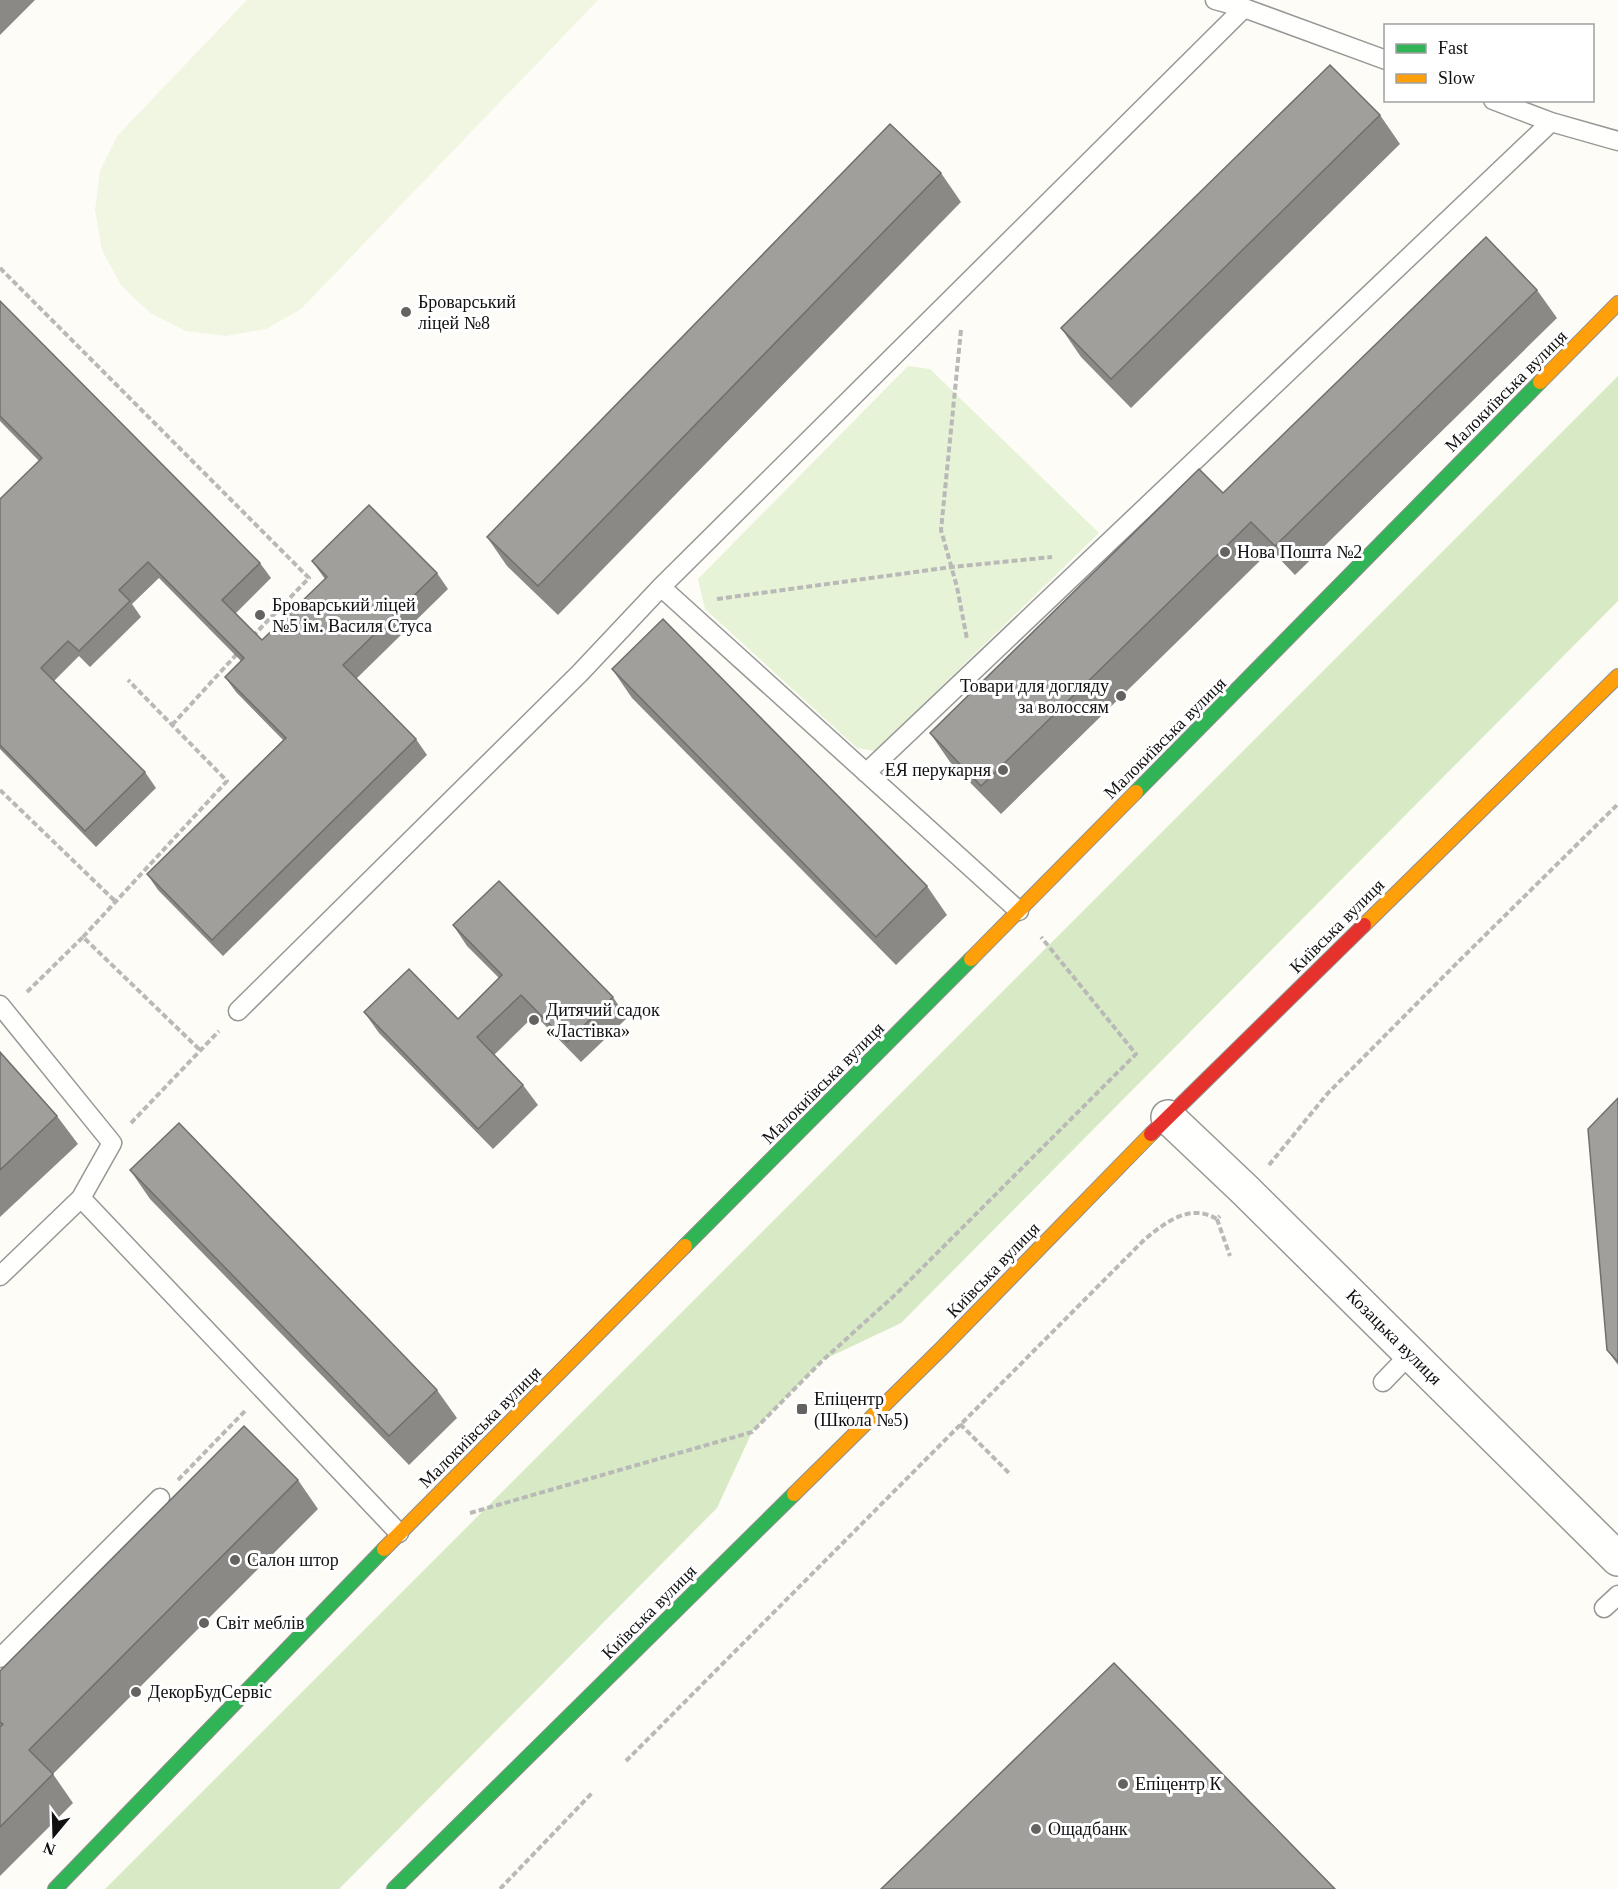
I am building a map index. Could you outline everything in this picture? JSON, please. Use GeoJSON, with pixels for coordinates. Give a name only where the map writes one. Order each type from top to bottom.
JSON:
{"type":"FeatureCollection","features":[{"type":"Feature","properties":{"kind":"street","name":"Малокиївська вулиця"},"geometry":{"type":"LineString","coordinates":[[55,1889],[399,1533],[1019,911],[1618,303]]}},
{"type":"Feature","properties":{"kind":"street","name":"Київська вулиця"},"geometry":{"type":"LineString","coordinates":[[394,1889],[943,1347],[1168,1117],[1618,676]]}},
{"type":"Feature","properties":{"kind":"street","name":"Козацька вулиця"},"geometry":{"type":"LineString","coordinates":[[1168,1117],[1245,1190],[1618,1559]]}},
{"type":"Feature","properties":{"kind":"lane"},"geometry":{"type":"LineString","coordinates":[[1215,0],[1244,8],[1384,59]]}},
{"type":"Feature","properties":{"kind":"lane"},"geometry":{"type":"LineString","coordinates":[[238,1011],[1244,8]]}},
{"type":"Feature","properties":{"kind":"lane"},"geometry":{"type":"LineString","coordinates":[[1498,102],[1551,122],[1618,141]]}},
{"type":"Feature","properties":{"kind":"lane"},"geometry":{"type":"LineString","coordinates":[[866,773],[1551,122]]}},
{"type":"Feature","properties":{"kind":"lane"},"geometry":{"type":"LineString","coordinates":[[661,587],[1019,911]]}},
{"type":"Feature","properties":{"kind":"lane"},"geometry":{"type":"LineString","coordinates":[[0,1276],[81,1198],[112,1143],[3,1008]]}},
{"type":"Feature","properties":{"kind":"lane"},"geometry":{"type":"LineString","coordinates":[[81,1198],[399,1533]]}},
{"type":"Feature","properties":{"kind":"lane"},"geometry":{"type":"LineString","coordinates":[[1383,1382],[1410,1354]]}},
{"type":"Feature","properties":{"kind":"lane"},"geometry":{"type":"LineString","coordinates":[[0,1658],[160,1498]]}},
{"type":"Feature","properties":{"kind":"lane"},"geometry":{"type":"LineString","coordinates":[[1604,1608],[1618,1595]]}},
{"type":"Feature","properties":{"kind":"path"},"geometry":{"type":"LineString","coordinates":[[0,268],[309,578],[253,636]]}},
{"type":"Feature","properties":{"kind":"path"},"geometry":{"type":"LineString","coordinates":[[966,284],[941,530],[952,567],[973,671]]}},
{"type":"Feature","properties":{"kind":"path"},"geometry":{"type":"LineString","coordinates":[[680,604],[952,567],[1099,552]]}},
{"type":"Feature","properties":{"kind":"path"},"geometry":{"type":"LineString","coordinates":[[172,725],[236,655]]}},
{"type":"Feature","properties":{"kind":"path"},"geometry":{"type":"LineString","coordinates":[[3,1008],[83,937],[226,781],[128,680]]}},
{"type":"Feature","properties":{"kind":"path"},"geometry":{"type":"LineString","coordinates":[[0,790],[116,902]]}},
{"type":"Feature","properties":{"kind":"path"},"geometry":{"type":"LineString","coordinates":[[1267,1167],[1329,1093],[1618,804]]}},
{"type":"Feature","properties":{"kind":"path"},"geometry":{"type":"LineString","coordinates":[[467,1514],[752,1432],[823,1360],[904,1286],[1136,1054],[1019,911]]}},
{"type":"Feature","properties":{"kind":"path"},"geometry":{"type":"LineString","coordinates":[[83,937],[200,1050]]}},
{"type":"Feature","properties":{"kind":"path"},"geometry":{"type":"LineString","coordinates":[[102,1160],[116,1160],[131,1151],[134,1136],[129,1125],[238,1011]]}},
{"type":"Feature","properties":{"kind":"path"},"geometry":{"type":"LineString","coordinates":[[1217,1219],[1223,1213]]}},
{"type":"Feature","properties":{"kind":"path"},"geometry":{"type":"LineString","coordinates":[[626,1761],[1145,1239],[1167,1222],[1182,1215],[1208,1214],[1217,1219],[1230,1256]]}},
{"type":"Feature","properties":{"kind":"path"},"geometry":{"type":"LineString","coordinates":[[960,1424],[1011,1475]]}},
{"type":"Feature","properties":{"kind":"path"},"geometry":{"type":"LineString","coordinates":[[160,1498],[226,1430]]}},
{"type":"Feature","properties":{"kind":"path"},"geometry":{"type":"LineString","coordinates":[[500,1889],[592,1793]]}},
{"type":"Feature","properties":{"kind":"green space"},"geometry":{"type":"Polygon","coordinates":[[[247,0],[598,0],[301,309],[266,329],[226,336],[186,331],[150,313],[121,285],[102,250],[95,210],[100,171],[118,135],[247,0]]]}},
{"type":"Feature","properties":{"kind":"green space"},"geometry":{"type":"Polygon","coordinates":[[[908,366],[930,369],[1099,533],[875,751],[857,748],[705,609],[698,579],[908,366]]]}},
{"type":"Feature","properties":{"kind":"green space"},"geometry":{"type":"Polygon","coordinates":[[[1618,376],[1618,601],[901,1323],[823,1360],[752,1432],[717,1508],[339,1889],[105,1889],[1618,376]]]}},
{"type":"Feature","properties":{"kind":"building"},"geometry":{"type":"Polygon","coordinates":[[[1330,65],[1380,115],[1111,379],[1061,328],[1330,65]]]}},
{"type":"Feature","properties":{"kind":"building"},"geometry":{"type":"Polygon","coordinates":[[[890,124],[941,173],[538,586],[487,537],[890,124]]]}},
{"type":"Feature","properties":{"kind":"building"},"geometry":{"type":"Polygon","coordinates":[[[1486,237],[1537,290],[1275,546],[1251,522],[981,786],[930,733],[1199,469],[1223,493],[1486,237]]]}},
{"type":"Feature","properties":{"kind":"building"},"geometry":{"type":"Polygon","coordinates":[[[0,301],[260,563],[222,600],[262,640],[327,577],[312,561],[369,505],[437,573],[343,665],[416,739],[212,940],[147,874],[286,738],[225,677],[244,658],[148,562],[119,590],[130,601],[79,651],[68,641],[41,668],[145,772],[85,831],[0,745],[0,499],[42,458],[0,416],[0,301]]]}},
{"type":"Feature","properties":{"kind":"building"},"geometry":{"type":"Polygon","coordinates":[[[663,619],[927,886],[876,937],[612,669],[663,619]]]}},
{"type":"Feature","properties":{"kind":"building"},"geometry":{"type":"Polygon","coordinates":[[[499,881],[613,997],[567,1042],[521,995],[477,1037],[523,1085],[478,1129],[364,1012],[409,969],[458,1019],[502,975],[453,925],[499,881]]]}},
{"type":"Feature","properties":{"kind":"building"},"geometry":{"type":"Polygon","coordinates":[[[0,1052],[57,1116],[0,1170],[0,1052]]]}},
{"type":"Feature","properties":{"kind":"building"},"geometry":{"type":"Polygon","coordinates":[[[1618,1098],[1618,1362],[1607,1350],[1588,1129],[1618,1098]]]}},
{"type":"Feature","properties":{"kind":"building"},"geometry":{"type":"Polygon","coordinates":[[[179,1123],[437,1390],[389,1436],[130,1170],[179,1123]]]}},
{"type":"Feature","properties":{"kind":"building"},"geometry":{"type":"Polygon","coordinates":[[[244,1426],[298,1480],[29,1750],[53,1774],[0,1827],[0,1727],[3,1724],[0,1722],[0,1671],[244,1426]]]}},
{"type":"Feature","properties":{"kind":"building","name":"Епіцентр К"},"geometry":{"type":"Polygon","coordinates":[[[1114,1663],[1335,1889],[881,1889],[1114,1663]]]}},
{"type":"Feature","properties":{"kind":"traffic: fast"},"geometry":{"type":"LineString","coordinates":[[1136,792],[1540,382]]}},
{"type":"Feature","properties":{"kind":"traffic: fast"},"geometry":{"type":"LineString","coordinates":[[685,1246],[971,959]]}},
{"type":"Feature","properties":{"kind":"traffic: fast"},"geometry":{"type":"LineString","coordinates":[[394,1889],[794,1494]]}},
{"type":"Feature","properties":{"kind":"traffic: fast"},"geometry":{"type":"LineString","coordinates":[[55,1889],[384,1549]]}},
{"type":"Feature","properties":{"kind":"traffic: slow"},"geometry":{"type":"LineString","coordinates":[[1540,382],[1618,303]]}},
{"type":"Feature","properties":{"kind":"traffic: slow"},"geometry":{"type":"LineString","coordinates":[[1364,925],[1618,676]]}},
{"type":"Feature","properties":{"kind":"traffic: slow"},"geometry":{"type":"LineString","coordinates":[[971,959],[1136,792]]}},
{"type":"Feature","properties":{"kind":"traffic: slow"},"geometry":{"type":"LineString","coordinates":[[794,1494],[943,1347],[1151,1134]]}},
{"type":"Feature","properties":{"kind":"traffic: slow"},"geometry":{"type":"LineString","coordinates":[[384,1549],[685,1246]]}},
{"type":"Feature","properties":{"kind":"traffic: jam"},"geometry":{"type":"LineString","coordinates":[[1151,1134],[1364,925]]}},
{"type":"Feature","properties":{"kind":"place","name":"Броварський ліцей №8"},"geometry":{"type":"Point","coordinates":[406,312]}},
{"type":"Feature","properties":{"kind":"place","name":"Нова Пошта №2"},"geometry":{"type":"Point","coordinates":[1225,552]}},
{"type":"Feature","properties":{"kind":"place","name":"Броварський ліцей №5 ім. Василя Стуса"},"geometry":{"type":"Point","coordinates":[260,615]}},
{"type":"Feature","properties":{"kind":"place","name":"Товари для догляду за волоссям"},"geometry":{"type":"Point","coordinates":[1121,696]}},
{"type":"Feature","properties":{"kind":"place","name":"ЕЯ перукарня"},"geometry":{"type":"Point","coordinates":[1003,770]}},
{"type":"Feature","properties":{"kind":"place","name":"Дитячий садок «Ластівка»"},"geometry":{"type":"Point","coordinates":[534,1020]}},
{"type":"Feature","properties":{"kind":"place","name":"Епіцентр (Школа №5)"},"geometry":{"type":"Point","coordinates":[802,1409]}},
{"type":"Feature","properties":{"kind":"place","name":"Салон штор"},"geometry":{"type":"Point","coordinates":[235,1560]}},
{"type":"Feature","properties":{"kind":"place","name":"Світ меблів"},"geometry":{"type":"Point","coordinates":[204,1623]}},
{"type":"Feature","properties":{"kind":"place","name":"ДекорБудСервіс"},"geometry":{"type":"Point","coordinates":[136,1692]}},
{"type":"Feature","properties":{"kind":"place","name":"Епіцентр К"},"geometry":{"type":"Point","coordinates":[1123,1784]}},
{"type":"Feature","properties":{"kind":"place","name":"Ощадбанк"},"geometry":{"type":"Point","coordinates":[1036,1829]}}]}
